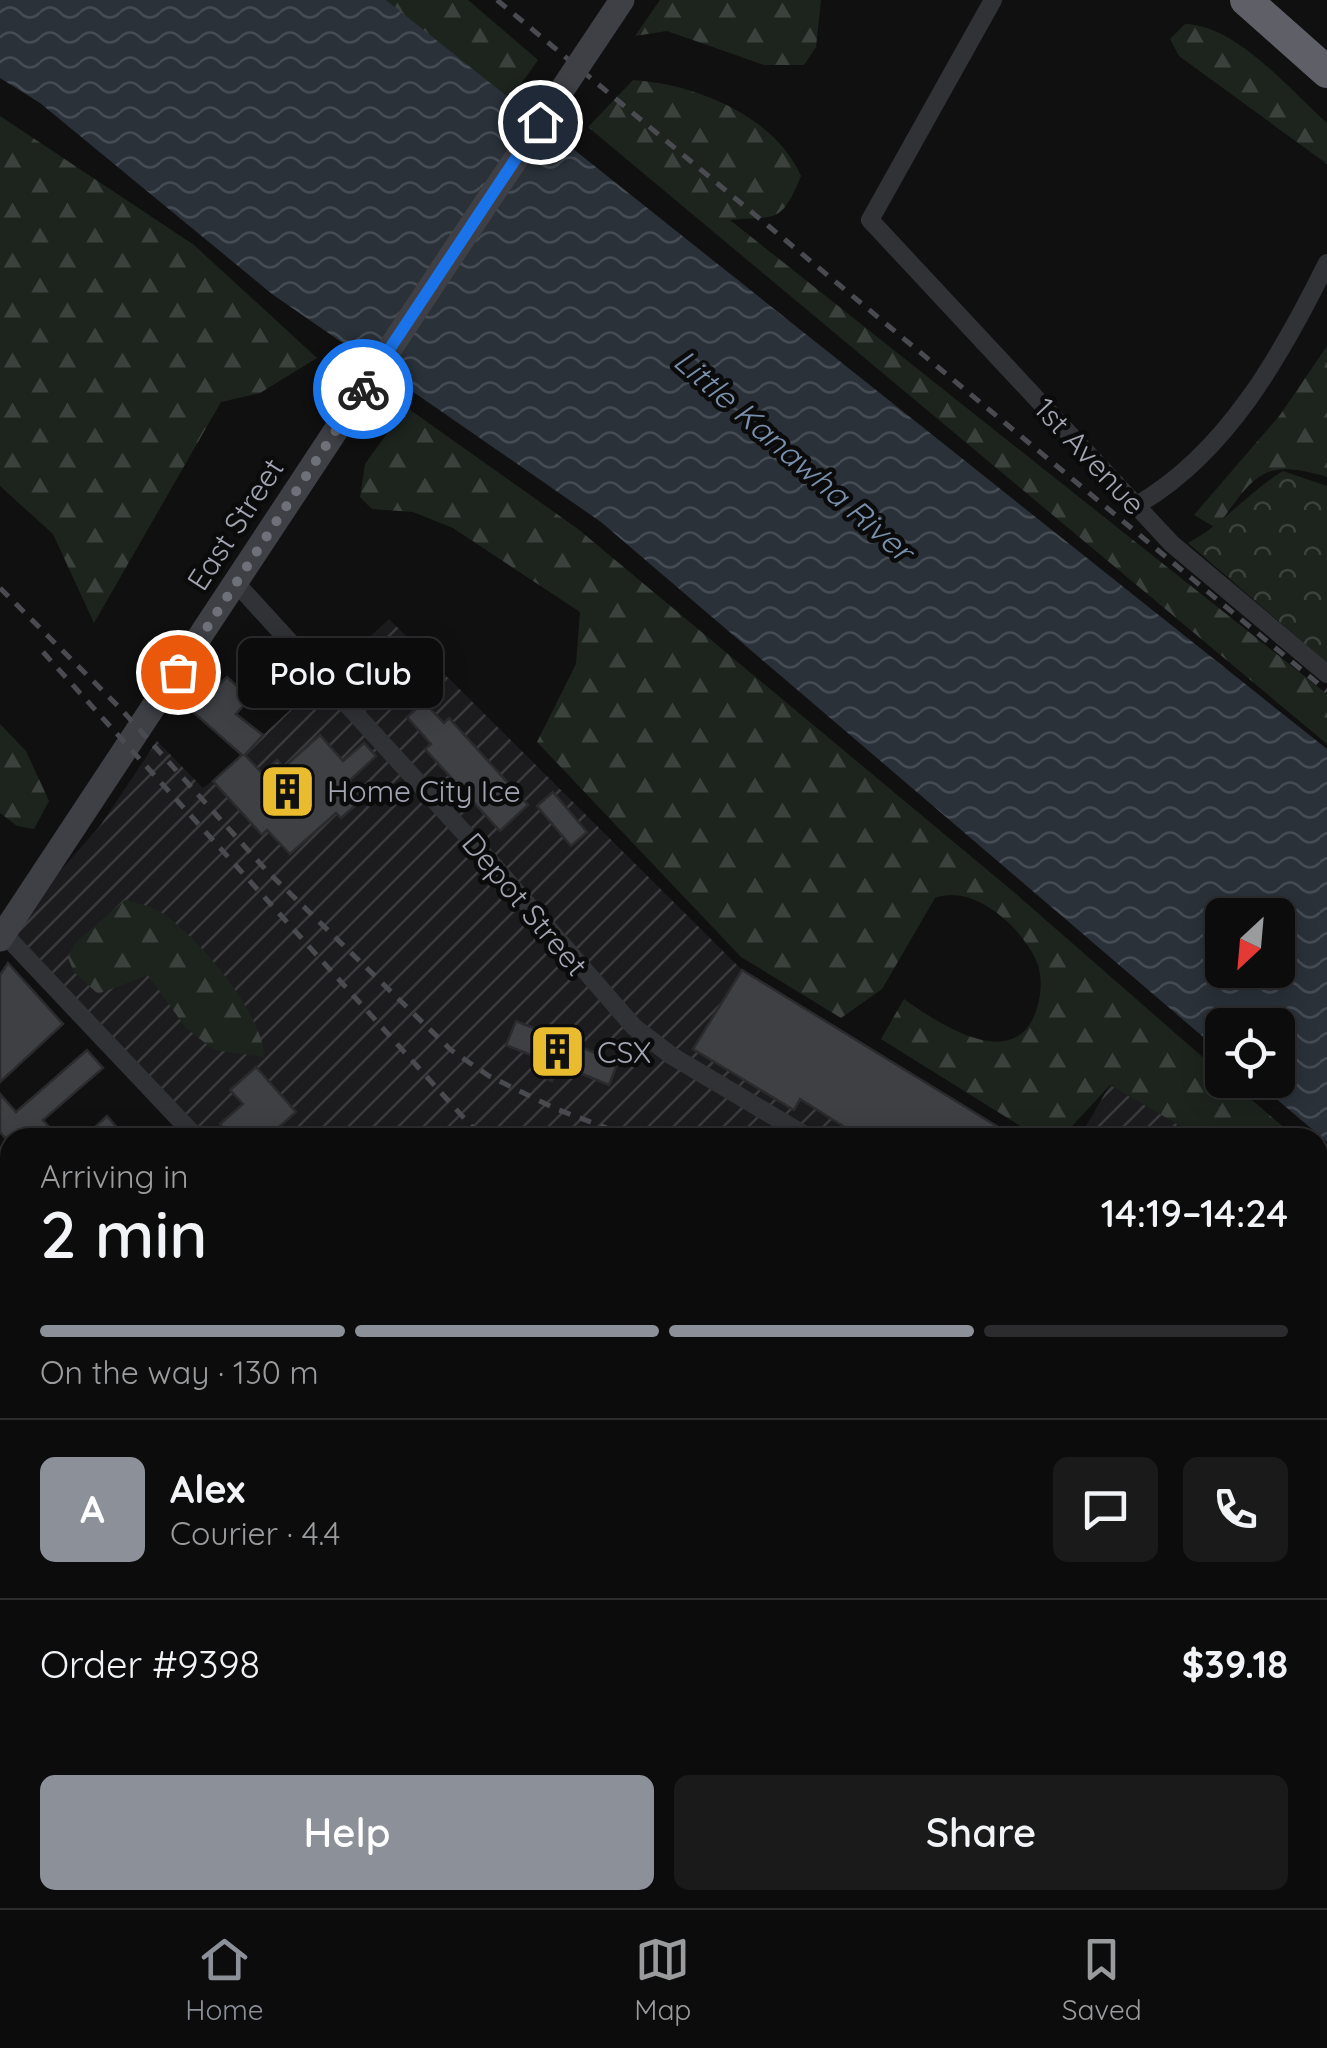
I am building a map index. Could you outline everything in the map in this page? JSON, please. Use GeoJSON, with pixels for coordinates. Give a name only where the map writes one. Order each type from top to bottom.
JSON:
{"type":"FeatureCollection","features":[{"type":"Feature","properties":{"kind":"highway"},"geometry":{"type":"LineString","coordinates":[[1246,0],[1327,72]]}},
{"type":"Feature","properties":{"kind":"main road","name":"East Street"},"geometry":{"type":"LineString","coordinates":[[2,937],[622,0]]}},
{"type":"Feature","properties":{"kind":"street","name":"1st Avenue"},"geometry":{"type":"LineString","coordinates":[[994,0],[870,220],[1172,544],[1327,674]]}},
{"type":"Feature","properties":{"kind":"street"},"geometry":{"type":"LineString","coordinates":[[1137,505],[1165,490],[1210,448],[1266,375],[1327,262]]}},
{"type":"Feature","properties":{"kind":"street","name":"Depot Street"},"geometry":{"type":"LineString","coordinates":[[236,582],[489,860],[634,1027],[672,1056],[793,1128]]}},
{"type":"Feature","properties":{"kind":"street"},"geometry":{"type":"LineString","coordinates":[[2,937],[187,1128]]}},
{"type":"Feature","properties":{"kind":"shaded area"},"geometry":{"type":"Polygon","coordinates":[[[389,619],[742,970],[1001,1128],[188,1128],[4,934],[100,826],[157,741],[203,788],[243,757],[217,734],[236,714],[263,735],[389,619]]]}},
{"type":"Feature","properties":{"kind":"shaded area"},"geometry":{"type":"Polygon","coordinates":[[[1110,1085],[1184,1128],[1085,1128],[1110,1085]]]}},
{"type":"Feature","properties":{"kind":"green space"},"geometry":{"type":"Polygon","coordinates":[[[386,0],[468,0],[538,60],[509,101],[386,0]]]}},
{"type":"Feature","properties":{"kind":"green space"},"geometry":{"type":"Polygon","coordinates":[[[660,0],[821,0],[816,47],[804,65],[764,65],[667,31],[635,36],[660,0]]]}},
{"type":"Feature","properties":{"kind":"green space"},"geometry":{"type":"Polygon","coordinates":[[[1185,24],[1204,27],[1242,47],[1327,123],[1327,164],[1179,56],[1170,39],[1185,24]]]}},
{"type":"Feature","properties":{"kind":"green space"},"geometry":{"type":"Polygon","coordinates":[[[633,80],[707,96],[753,120],[772,136],[801,176],[794,192],[774,215],[730,220],[1327,694],[1327,744],[588,127],[633,80]]]}},
{"type":"Feature","properties":{"kind":"green space"},"geometry":{"type":"Polygon","coordinates":[[[0,116],[194,245],[317,358],[260,393],[221,402],[94,623],[53,534],[0,486],[0,116]]]}},
{"type":"Feature","properties":{"kind":"green space"},"geometry":{"type":"Polygon","coordinates":[[[1327,346],[1327,477],[1287,469],[1272,471],[1250,484],[1216,528],[1194,515],[1280,415],[1327,346]]]}},
{"type":"Feature","properties":{"kind":"green space"},"geometry":{"type":"Polygon","coordinates":[[[406,407],[578,529],[1009,888],[1205,1059],[1205,1098],[1250,1098],[1285,1128],[1184,1128],[1110,1085],[1070,1128],[1024,1128],[881,1039],[904,999],[937,1021],[976,1038],[995,1042],[1013,1039],[1027,1028],[1041,989],[1034,956],[1005,919],[978,901],[949,895],[935,898],[882,989],[841,1018],[741,957],[537,742],[576,664],[580,612],[453,528],[413,512],[372,509],[360,497],[365,464],[406,407]]]}},
{"type":"Feature","properties":{"kind":"green space"},"geometry":{"type":"Polygon","coordinates":[[[1283,471],[1327,486],[1327,663],[1188,543],[1283,471]]]}},
{"type":"Feature","properties":{"kind":"green space"},"geometry":{"type":"Polygon","coordinates":[[[0,724],[26,751],[49,801],[34,829],[17,826],[0,813],[0,724]]]}},
{"type":"Feature","properties":{"kind":"green space"},"geometry":{"type":"Polygon","coordinates":[[[125,900],[155,909],[206,953],[253,1019],[264,1057],[214,1050],[186,1028],[148,975],[98,994],[74,972],[68,958],[75,943],[125,900]]]}},
{"type":"Feature","properties":{"kind":"water","name":"Little Kanawha River"},"geometry":{"type":"Polygon","coordinates":[[[0,0],[386,0],[1327,749],[1327,1128],[1311,1128],[1275,1098],[1295,1098],[1295,1008],[1205,1008],[1205,1038],[601,522],[272,294],[40,103],[0,78],[0,0]]]}},
{"type":"Feature","properties":{"kind":"building","name":"Home City Ice"},"geometry":{"type":"Polygon","coordinates":[[[209,672],[221,683],[227,677],[250,698],[236,714],[263,735],[245,755],[262,773],[277,760],[284,767],[320,735],[343,761],[364,743],[376,756],[347,783],[362,800],[341,818],[336,813],[290,854],[267,830],[262,835],[213,781],[242,755],[193,712],[201,703],[190,693],[209,672]]]}},
{"type":"Feature","properties":{"kind":"building"},"geometry":{"type":"Polygon","coordinates":[[[424,702],[444,723],[449,718],[528,805],[500,831],[425,749],[431,744],[407,717],[424,702]]]}},
{"type":"Feature","properties":{"kind":"building"},"geometry":{"type":"Polygon","coordinates":[[[553,792],[587,832],[571,846],[537,806],[553,792]]]}},
{"type":"Feature","properties":{"kind":"building"},"geometry":{"type":"Polygon","coordinates":[[[8,963],[63,1024],[0,1082],[0,975],[8,963]]]}},
{"type":"Feature","properties":{"kind":"building"},"geometry":{"type":"Polygon","coordinates":[[[742,970],[1000,1128],[846,1128],[800,1099],[794,1110],[693,1049],[742,970]]]}},
{"type":"Feature","properties":{"kind":"building","name":"CSX"},"geometry":{"type":"Polygon","coordinates":[[[516,1021],[618,1062],[609,1085],[558,1064],[552,1081],[535,1074],[541,1059],[506,1045],[516,1021]]]}},
{"type":"Feature","properties":{"kind":"building"},"geometry":{"type":"Polygon","coordinates":[[[87,1050],[103,1068],[43,1120],[50,1128],[0,1128],[0,1094],[16,1112],[87,1050]]]}},
{"type":"Feature","properties":{"kind":"building"},"geometry":{"type":"Polygon","coordinates":[[[256,1067],[296,1112],[278,1128],[223,1128],[220,1124],[243,1104],[230,1090],[256,1067]]]}},
{"type":"Feature","properties":{"kind":"building"},"geometry":{"type":"Polygon","coordinates":[[[107,1116],[117,1128],[94,1128],[107,1116]]]}},
{"type":"Feature","properties":{"kind":"railway"},"geometry":{"type":"LineString","coordinates":[[497,0],[1327,691]]}},
{"type":"Feature","properties":{"kind":"railway"},"geometry":{"type":"LineString","coordinates":[[0,588],[120,708],[266,870],[451,1050],[489,1076],[556,1109],[606,1128]]}},
{"type":"Feature","properties":{"kind":"railway"},"geometry":{"type":"LineString","coordinates":[[43,652],[473,1128]]}},
{"type":"Feature","properties":{"kind":"way so far"},"geometry":{"type":"LineString","coordinates":[[178,672],[363,389]]}},
{"type":"Feature","properties":{"kind":"place","name":"Polo Club"},"geometry":{"type":"Point","coordinates":[178,672]}},
{"type":"Feature","properties":{"kind":"place","name":"Home City Ice"},"geometry":{"type":"Point","coordinates":[288,791]}},
{"type":"Feature","properties":{"kind":"place","name":"CSX"},"geometry":{"type":"Point","coordinates":[558,1052]}},
{"type":"Feature","properties":{"kind":"route"},"geometry":{"type":"LineString","coordinates":[[363,389],[540,122]]}}]}
